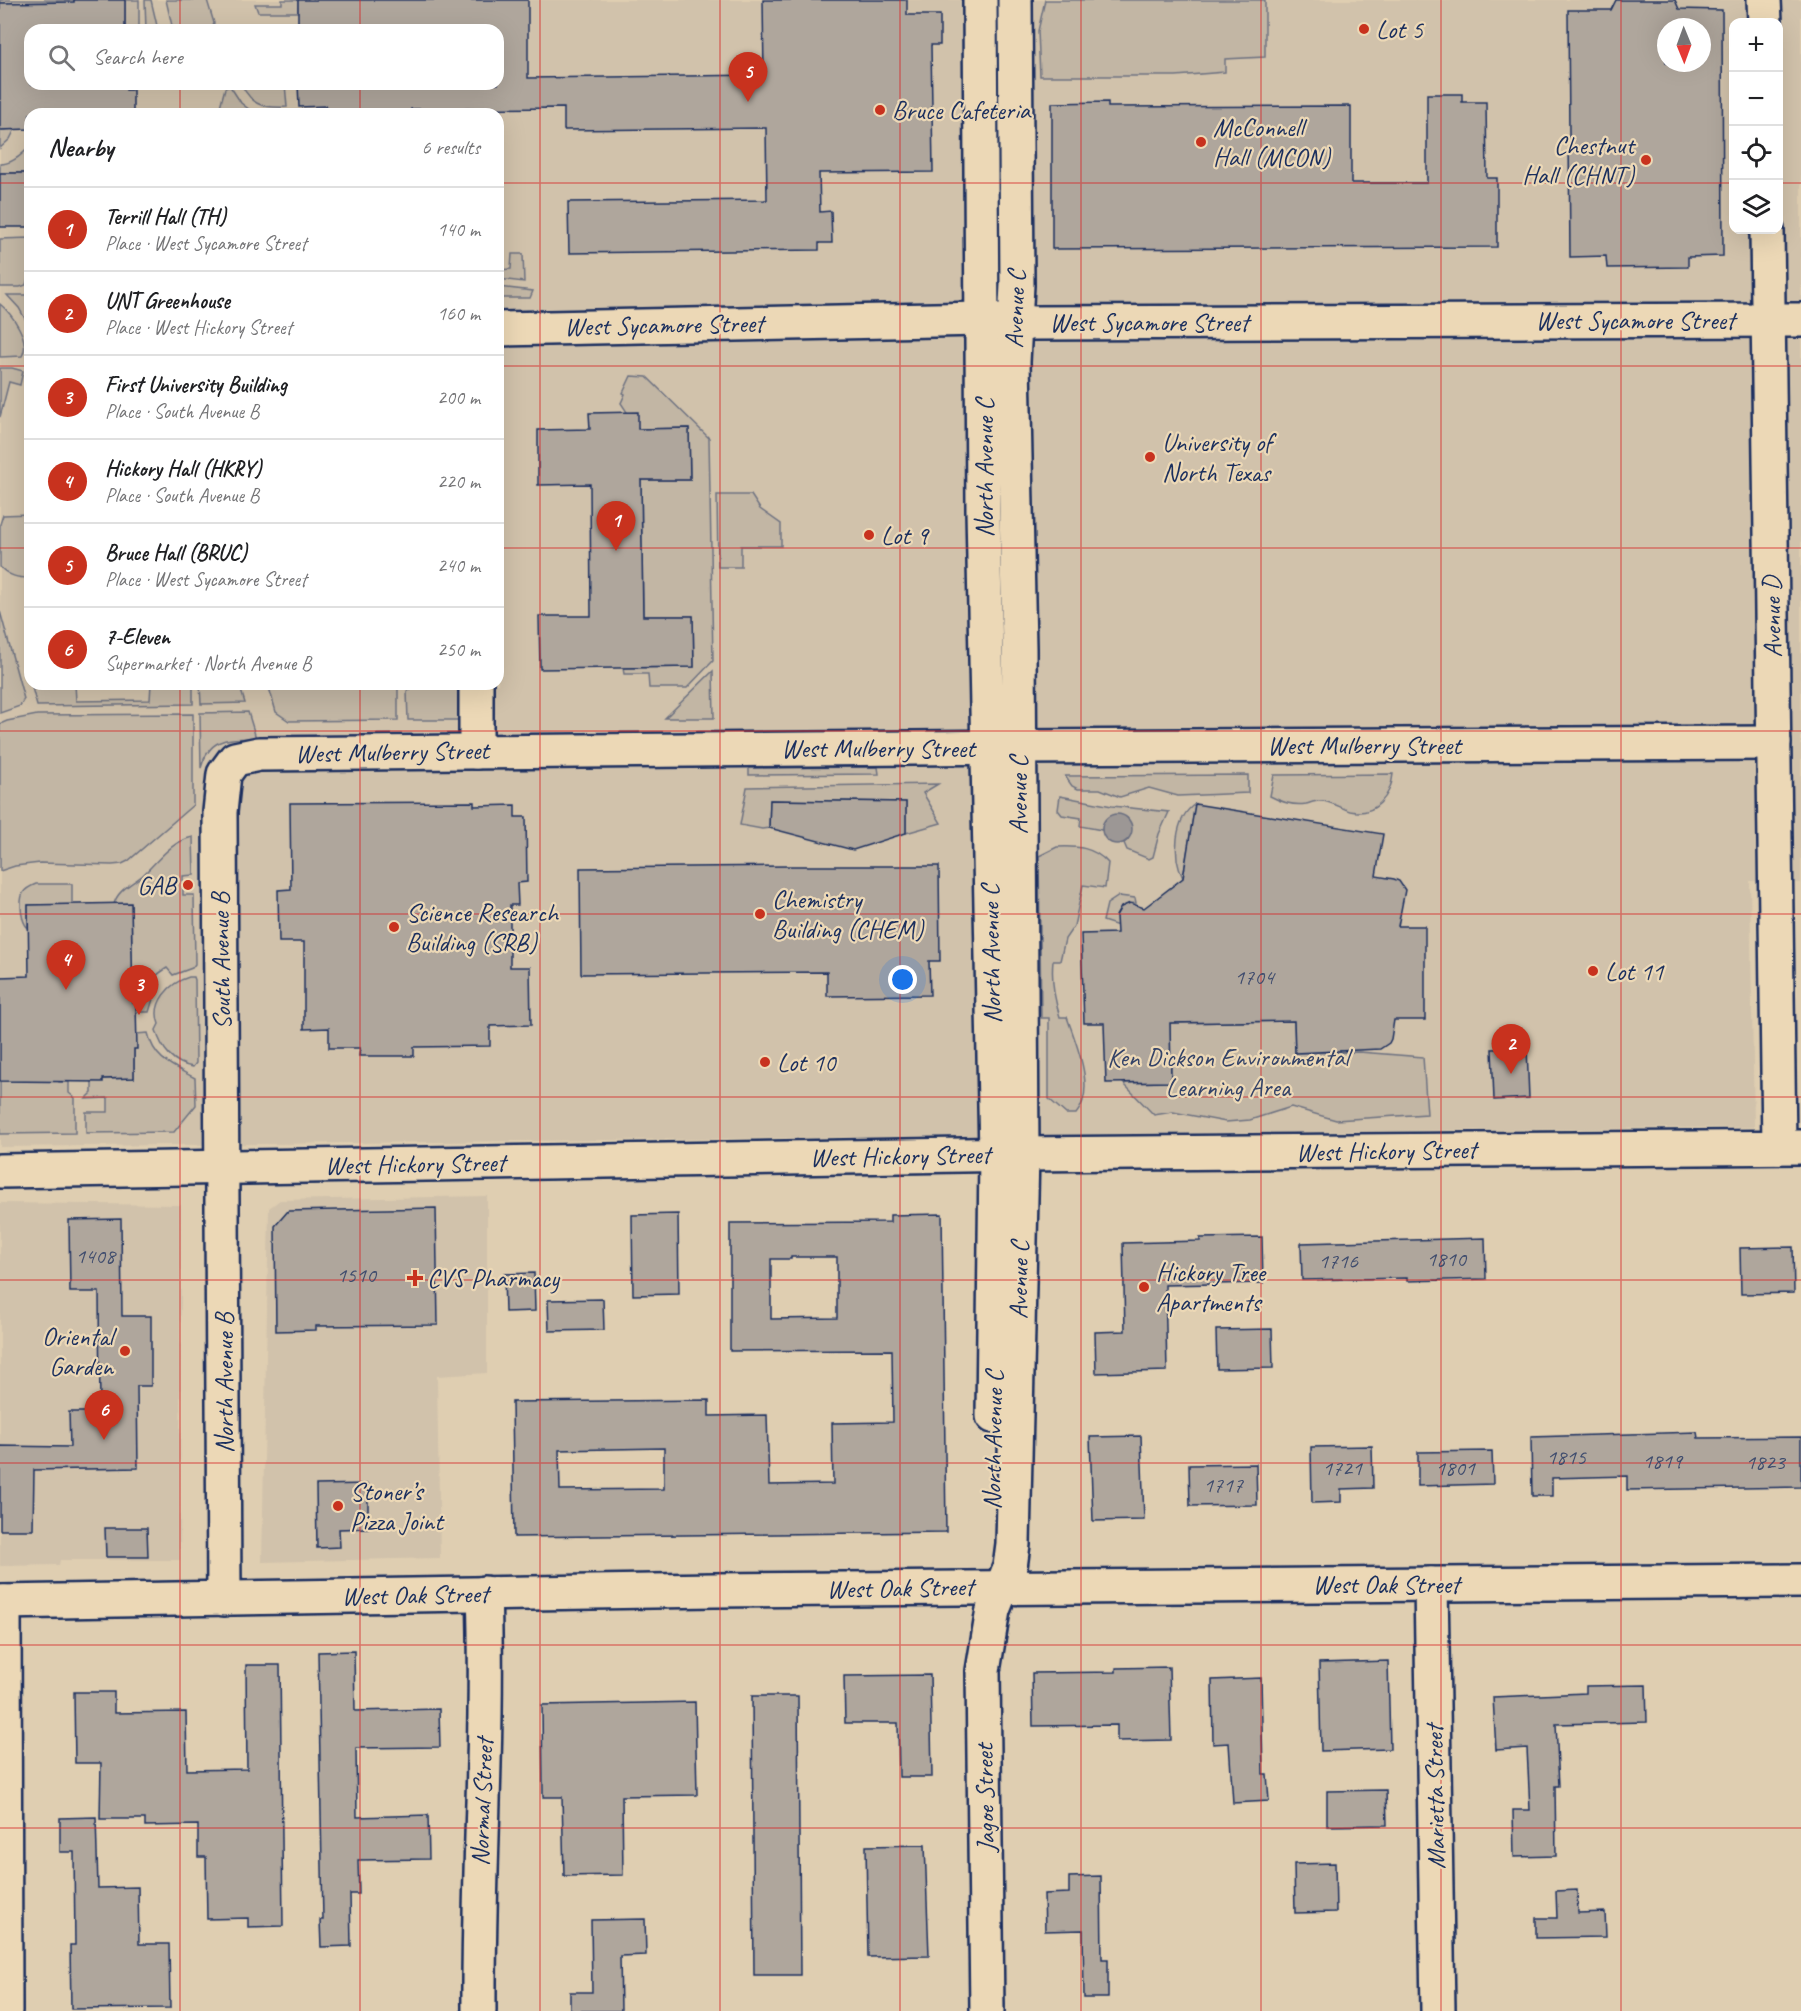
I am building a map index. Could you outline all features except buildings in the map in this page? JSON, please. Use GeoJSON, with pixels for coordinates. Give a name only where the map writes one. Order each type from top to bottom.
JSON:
{"type":"FeatureCollection","features":[{"type":"Feature","properties":{"kind":"street","name":"Avenue C"},"geometry":{"type":"LineString","coordinates":[[980,0],[982,319]]}},
{"type":"Feature","properties":{"kind":"street","name":"Avenue C"},"geometry":{"type":"LineString","coordinates":[[1003,747],[1018,637],[1013,362],[1017,285],[1015,0]]}},
{"type":"Feature","properties":{"kind":"street"},"geometry":{"type":"LineString","coordinates":[[1764,0],[1765,18]]}},
{"type":"Feature","properties":{"kind":"street","name":"Avenue D"},"geometry":{"type":"LineString","coordinates":[[1767,234],[1774,743],[1790,1147]]}},
{"type":"Feature","properties":{"kind":"street","name":"West Sycamore Street"},"geometry":{"type":"LineString","coordinates":[[504,329],[982,319],[1015,323],[1801,320]]}},
{"type":"Feature","properties":{"kind":"street","name":"North Avenue C"},"geometry":{"type":"LineString","coordinates":[[982,319],[983,510],[1003,747],[1009,1155],[992,1544],[993,1560],[1002,1587]]}},
{"type":"Feature","properties":{"kind":"street"},"geometry":{"type":"LineString","coordinates":[[476,690],[476,752]]}},
{"type":"Feature","properties":{"kind":"street","name":"West Mulberry Street"},"geometry":{"type":"LineString","coordinates":[[235,759],[260,754],[1774,743]]}},
{"type":"Feature","properties":{"kind":"street","name":"South Avenue B"},"geometry":{"type":"LineString","coordinates":[[223,1167],[220,812],[224,774],[235,759]]}},
{"type":"Feature","properties":{"kind":"street","name":"West Hickory Street"},"geometry":{"type":"LineString","coordinates":[[0,1171],[1009,1155],[1790,1147]]}},
{"type":"Feature","properties":{"kind":"street","name":"North Avenue B"},"geometry":{"type":"LineString","coordinates":[[223,1167],[224,1599]]}},
{"type":"Feature","properties":{"kind":"street","name":"West Oak Street"},"geometry":{"type":"LineString","coordinates":[[2,1602],[484,1593],[1801,1581]]}},
{"type":"Feature","properties":{"kind":"street","name":"Marietta Street"},"geometry":{"type":"LineString","coordinates":[[1431,1584],[1438,2011]]}},
{"type":"Feature","properties":{"kind":"street","name":"Jagoe Street"},"geometry":{"type":"LineString","coordinates":[[987,2011],[983,1671],[993,1610],[1002,1587]]}},
{"type":"Feature","properties":{"kind":"street","name":"Normal Street"},"geometry":{"type":"LineString","coordinates":[[479,2011],[479,1913],[486,1685],[484,1593]]}},
{"type":"Feature","properties":{"kind":"street"},"geometry":{"type":"LineString","coordinates":[[2,1602],[5,2011]]}},
{"type":"Feature","properties":{"kind":"shaded area","name":"University of North Texas"},"geometry":{"type":"Polygon","coordinates":[[[0,0],[1801,0],[1801,883],[1750,881],[1754,1127],[0,1147],[0,0]]]}},
{"type":"Feature","properties":{"kind":"shaded area"},"geometry":{"type":"Polygon","coordinates":[[[1117,814],[1128,818],[1132,829],[1128,840],[1117,844],[1106,840],[1102,829],[1106,818],[1117,814]]]}},
{"type":"Feature","properties":{"kind":"shaded area"},"geometry":{"type":"Polygon","coordinates":[[[487,1196],[487,1373],[437,1376],[440,1558],[262,1562],[269,1208],[280,1200],[487,1196]]]}},
{"type":"Feature","properties":{"kind":"shaded area"},"geometry":{"type":"Polygon","coordinates":[[[0,1203],[181,1205],[180,1560],[60,1560],[59,1565],[0,1566],[0,1203]]]}},
{"type":"Feature","properties":{"kind":"green space"},"geometry":{"type":"Polygon","coordinates":[[[0,0],[74,0],[74,2],[0,3],[0,0]]]}},
{"type":"Feature","properties":{"kind":"green space"},"geometry":{"type":"Polygon","coordinates":[[[125,0],[139,0],[139,24],[125,24],[125,0]]]}},
{"type":"Feature","properties":{"kind":"green space"},"geometry":{"type":"Polygon","coordinates":[[[145,0],[151,0],[157,24],[146,24],[145,0]]]}},
{"type":"Feature","properties":{"kind":"green space"},"geometry":{"type":"Polygon","coordinates":[[[166,0],[207,0],[214,24],[172,24],[166,0]]]}},
{"type":"Feature","properties":{"kind":"green space"},"geometry":{"type":"Polygon","coordinates":[[[282,0],[298,0],[298,12],[258,12],[255,4],[282,4],[282,0]]]}},
{"type":"Feature","properties":{"kind":"green space"},"geometry":{"type":"Polygon","coordinates":[[[1045,0],[1265,0],[1265,57],[1225,59],[1225,72],[1176,76],[1040,76],[1038,31],[1045,0]]]}},
{"type":"Feature","properties":{"kind":"green space"},"geometry":{"type":"Polygon","coordinates":[[[224,90],[233,90],[247,108],[220,108],[224,90]]]}},
{"type":"Feature","properties":{"kind":"green space"},"geometry":{"type":"Polygon","coordinates":[[[244,90],[286,90],[287,107],[260,104],[244,90]]]}},
{"type":"Feature","properties":{"kind":"green space"},"geometry":{"type":"Polygon","coordinates":[[[15,129],[10,139],[0,148],[0,130],[15,129]]]}},
{"type":"Feature","properties":{"kind":"green space"},"geometry":{"type":"Polygon","coordinates":[[[24,153],[24,173],[0,173],[0,164],[24,153]]]}},
{"type":"Feature","properties":{"kind":"green space"},"geometry":{"type":"Polygon","coordinates":[[[24,238],[24,286],[0,287],[0,239],[24,238]]]}},
{"type":"Feature","properties":{"kind":"green space"},"geometry":{"type":"Polygon","coordinates":[[[512,254],[523,254],[524,282],[504,280],[504,270],[511,269],[512,254]]]}},
{"type":"Feature","properties":{"kind":"green space"},"geometry":{"type":"Polygon","coordinates":[[[504,288],[533,291],[530,298],[504,298],[504,288]]]}},
{"type":"Feature","properties":{"kind":"green space"},"geometry":{"type":"Polygon","coordinates":[[[7,295],[24,295],[24,317],[7,295]]]}},
{"type":"Feature","properties":{"kind":"green space"},"geometry":{"type":"Polygon","coordinates":[[[0,304],[15,321],[22,335],[24,350],[22,356],[0,357],[0,304]]]}},
{"type":"Feature","properties":{"kind":"green space"},"geometry":{"type":"Polygon","coordinates":[[[0,368],[23,371],[20,385],[9,382],[0,417],[0,368]]]}},
{"type":"Feature","properties":{"kind":"green space"},"geometry":{"type":"Polygon","coordinates":[[[631,376],[647,377],[709,438],[713,661],[687,688],[649,688],[648,674],[624,674],[623,668],[694,667],[693,616],[643,616],[641,480],[690,480],[689,428],[638,429],[621,403],[631,376]]]}},
{"type":"Feature","properties":{"kind":"green space"},"geometry":{"type":"Polygon","coordinates":[[[717,495],[751,495],[760,509],[781,524],[781,546],[741,546],[741,567],[718,567],[717,495]]]}},
{"type":"Feature","properties":{"kind":"green space"},"geometry":{"type":"Polygon","coordinates":[[[24,514],[24,578],[10,574],[0,567],[0,524],[3,515],[24,514]]]}},
{"type":"Feature","properties":{"kind":"green space"},"geometry":{"type":"Polygon","coordinates":[[[0,611],[24,699],[20,706],[0,713],[0,611]]]}},
{"type":"Feature","properties":{"kind":"green space"},"geometry":{"type":"Polygon","coordinates":[[[713,671],[714,718],[665,718],[713,671]]]}},
{"type":"Feature","properties":{"kind":"green space"},"geometry":{"type":"Polygon","coordinates":[[[33,690],[75,690],[76,701],[150,700],[151,690],[193,690],[193,704],[37,706],[33,690]]]}},
{"type":"Feature","properties":{"kind":"green space"},"geometry":{"type":"Polygon","coordinates":[[[200,690],[241,690],[245,703],[201,704],[200,690]]]}},
{"type":"Feature","properties":{"kind":"green space"},"geometry":{"type":"Polygon","coordinates":[[[270,690],[398,690],[398,720],[289,721],[276,712],[270,690]]]}},
{"type":"Feature","properties":{"kind":"green space"},"geometry":{"type":"Polygon","coordinates":[[[463,690],[463,720],[408,720],[407,691],[463,690]]]}},
{"type":"Feature","properties":{"kind":"green space"},"geometry":{"type":"Polygon","coordinates":[[[248,712],[256,738],[221,741],[209,750],[201,768],[200,713],[248,712]]]}},
{"type":"Feature","properties":{"kind":"green space"},"geometry":{"type":"Polygon","coordinates":[[[193,714],[193,805],[128,861],[112,865],[40,863],[15,866],[0,871],[0,724],[37,715],[193,714]]]}},
{"type":"Feature","properties":{"kind":"green space"},"geometry":{"type":"Polygon","coordinates":[[[878,767],[879,774],[749,775],[749,768],[878,767]]]}},
{"type":"Feature","properties":{"kind":"green space"},"geometry":{"type":"Polygon","coordinates":[[[1393,774],[1385,797],[1374,808],[1367,811],[1350,811],[1323,801],[1292,804],[1270,796],[1274,775],[1393,774]]]}},
{"type":"Feature","properties":{"kind":"green space"},"geometry":{"type":"Polygon","coordinates":[[[1248,775],[1248,793],[1178,796],[1149,788],[1120,797],[1100,789],[1078,789],[1072,786],[1065,776],[1248,775]]]}},
{"type":"Feature","properties":{"kind":"green space"},"geometry":{"type":"Polygon","coordinates":[[[938,784],[923,793],[941,823],[906,833],[906,802],[770,800],[769,828],[740,825],[747,787],[938,784]]]}},
{"type":"Feature","properties":{"kind":"green space"},"geometry":{"type":"Polygon","coordinates":[[[1060,796],[1112,806],[1169,812],[1159,834],[1153,857],[1149,859],[1127,850],[1124,843],[1128,840],[1127,818],[1119,815],[1111,816],[1105,821],[1102,830],[1080,826],[1081,818],[1062,815],[1058,810],[1060,796]]]}},
{"type":"Feature","properties":{"kind":"green space"},"geometry":{"type":"Polygon","coordinates":[[[1195,804],[1183,878],[1177,860],[1177,838],[1183,819],[1195,804]]]}},
{"type":"Feature","properties":{"kind":"green space"},"geometry":{"type":"Polygon","coordinates":[[[193,837],[194,875],[183,876],[183,895],[194,895],[195,964],[192,968],[173,975],[167,968],[159,973],[143,995],[153,999],[149,1012],[136,1012],[133,1003],[131,904],[114,904],[122,891],[144,874],[166,852],[185,839],[193,837]]]}},
{"type":"Feature","properties":{"kind":"green space"},"geometry":{"type":"Polygon","coordinates":[[[1057,847],[1085,849],[1097,854],[1108,863],[1105,888],[1083,885],[1074,926],[1065,939],[1060,961],[1053,961],[1053,982],[1058,1010],[1060,1017],[1067,1017],[1085,1080],[1085,1093],[1076,1114],[1066,1114],[1049,1099],[1049,1018],[1041,1018],[1039,856],[1057,847]]]}},
{"type":"Feature","properties":{"kind":"green space"},"geometry":{"type":"Polygon","coordinates":[[[72,884],[72,905],[28,905],[28,928],[22,917],[22,897],[30,886],[72,884]]]}},
{"type":"Feature","properties":{"kind":"green space"},"geometry":{"type":"Polygon","coordinates":[[[1119,896],[1135,898],[1136,903],[1120,909],[1118,926],[1103,921],[1107,904],[1119,896]]]}},
{"type":"Feature","properties":{"kind":"green space"},"geometry":{"type":"Polygon","coordinates":[[[194,977],[195,980],[196,1063],[193,1067],[179,1062],[169,1054],[156,1030],[159,1024],[157,1016],[160,1001],[175,984],[194,977]]]}},
{"type":"Feature","properties":{"kind":"green space","name":"Ken Dickson Environmental Learning Area"},"geometry":{"type":"Polygon","coordinates":[[[1294,1021],[1295,1053],[1359,1052],[1423,1057],[1427,1114],[1336,1120],[1291,1107],[1250,1120],[1226,1122],[1173,1112],[1154,1115],[1123,1083],[1171,1082],[1170,1023],[1294,1021]]]}},
{"type":"Feature","properties":{"kind":"green space"},"geometry":{"type":"Polygon","coordinates":[[[148,1033],[160,1056],[172,1066],[195,1078],[196,1105],[174,1132],[86,1133],[86,1112],[108,1112],[108,1098],[86,1099],[92,1093],[92,1082],[103,1079],[134,1078],[136,1034],[148,1033]]]}},
{"type":"Feature","properties":{"kind":"green space"},"geometry":{"type":"Polygon","coordinates":[[[59,1080],[59,1082],[69,1082],[69,1093],[75,1098],[75,1133],[0,1134],[0,1081],[59,1080]]]}},
{"type":"Feature","properties":{"kind":"place","name":"Lot 5"},"geometry":{"type":"Point","coordinates":[1364,29]}},
{"type":"Feature","properties":{"kind":"place","name":"Bruce Hall (BRUC)"},"geometry":{"type":"Point","coordinates":[748,102]}},
{"type":"Feature","properties":{"kind":"place","name":"Bruce Cafeteria"},"geometry":{"type":"Point","coordinates":[880,110]}},
{"type":"Feature","properties":{"kind":"place","name":"McConnell Hall (MCON)"},"geometry":{"type":"Point","coordinates":[1201,142]}},
{"type":"Feature","properties":{"kind":"place","name":"Chestnut Hall (CHNT)"},"geometry":{"type":"Point","coordinates":[1646,160]}},
{"type":"Feature","properties":{"kind":"place","name":"University of North Texas"},"geometry":{"type":"Point","coordinates":[1150,457]}},
{"type":"Feature","properties":{"kind":"place","name":"Lot 9"},"geometry":{"type":"Point","coordinates":[869,535]}},
{"type":"Feature","properties":{"kind":"place","name":"Terrill Hall (TH)"},"geometry":{"type":"Point","coordinates":[616,551]}},
{"type":"Feature","properties":{"kind":"place","name":"GAB"},"geometry":{"type":"Point","coordinates":[188,885]}},
{"type":"Feature","properties":{"kind":"place","name":"Chemistry Building (CHEM)"},"geometry":{"type":"Point","coordinates":[760,914]}},
{"type":"Feature","properties":{"kind":"place","name":"Science Research Building (SRB)"},"geometry":{"type":"Point","coordinates":[394,927]}},
{"type":"Feature","properties":{"kind":"place","name":"Lot 11"},"geometry":{"type":"Point","coordinates":[1593,971]}},
{"type":"Feature","properties":{"kind":"place","name":"Hickory Hall (HKRY)"},"geometry":{"type":"Point","coordinates":[66,990]}},
{"type":"Feature","properties":{"kind":"place","name":"First University Building"},"geometry":{"type":"Point","coordinates":[139,1015]}},
{"type":"Feature","properties":{"kind":"place","name":"Lot 10"},"geometry":{"type":"Point","coordinates":[765,1062]}},
{"type":"Feature","properties":{"kind":"place","name":"UNT Greenhouse"},"geometry":{"type":"Point","coordinates":[1511,1074]}},
{"type":"Feature","properties":{"kind":"place","name":"CVS Pharmacy"},"geometry":{"type":"Point","coordinates":[415,1278]}},
{"type":"Feature","properties":{"kind":"place","name":"Hickory Tree Apartments"},"geometry":{"type":"Point","coordinates":[1144,1287]}},
{"type":"Feature","properties":{"kind":"place","name":"Oriental Garden"},"geometry":{"type":"Point","coordinates":[125,1351]}},
{"type":"Feature","properties":{"kind":"place","name":"7-Eleven"},"geometry":{"type":"Point","coordinates":[104,1440]}},
{"type":"Feature","properties":{"kind":"place","name":"Stoner’s Pizza Joint"},"geometry":{"type":"Point","coordinates":[338,1506]}}]}
